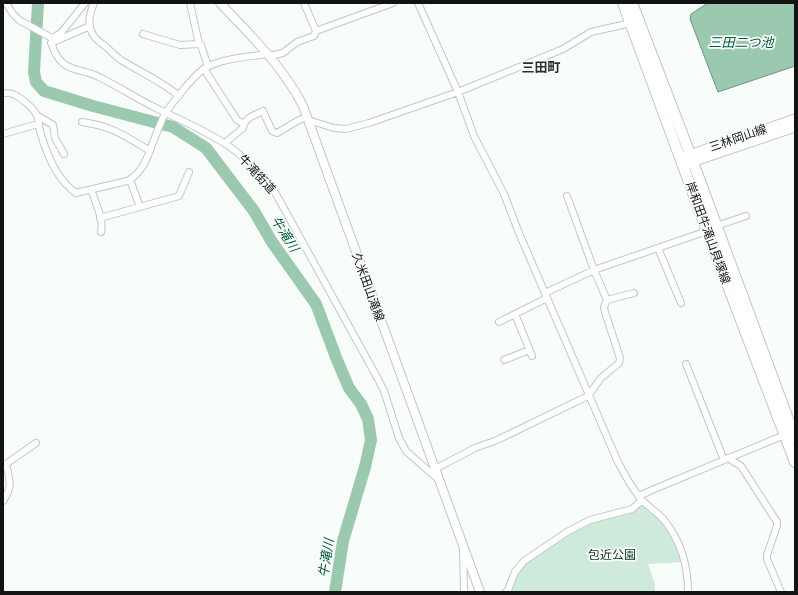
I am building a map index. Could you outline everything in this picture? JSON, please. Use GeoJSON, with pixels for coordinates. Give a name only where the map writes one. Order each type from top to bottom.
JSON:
{"type":"FeatureCollection","features":[{"type":"Feature","properties":{"kind":"main road","name":"岸和田牛滝山貝塚線"},"geometry":{"type":"LineString","coordinates":[[623,3],[686,160],[792,434],[795,462]]}},
{"type":"Feature","properties":{"kind":"main road","name":"岸和田牛滝山貝塚線"},"geometry":{"type":"LineString","coordinates":[[632,3],[686,160]]}},
{"type":"Feature","properties":{"kind":"main road","name":"三林岡山線"},"geometry":{"type":"LineString","coordinates":[[686,160],[795,119]]}},
{"type":"Feature","properties":{"kind":"main road","name":"三林岡山線"},"geometry":{"type":"LineString","coordinates":[[686,160],[795,127]]}},
{"type":"Feature","properties":{"kind":"street"},"geometry":{"type":"LineString","coordinates":[[6,3],[12,14],[51,39],[90,26]]}},
{"type":"Feature","properties":{"kind":"street"},"geometry":{"type":"LineString","coordinates":[[51,39],[61,33],[85,3]]}},
{"type":"Feature","properties":{"kind":"street"},"geometry":{"type":"LineString","coordinates":[[94,3],[90,12],[90,26],[92,33],[98,42],[120,59],[166,86],[179,96]]}},
{"type":"Feature","properties":{"kind":"street"},"geometry":{"type":"LineString","coordinates":[[190,3],[206,68],[237,120],[244,124]]}},
{"type":"Feature","properties":{"kind":"street","name":"久米田山滝線"},"geometry":{"type":"LineString","coordinates":[[220,3],[268,55],[289,81],[298,97],[307,118],[480,592]]}},
{"type":"Feature","properties":{"kind":"street"},"geometry":{"type":"LineString","coordinates":[[304,3],[316,31]]}},
{"type":"Feature","properties":{"kind":"street"},"geometry":{"type":"LineString","coordinates":[[38,116],[38,124],[43,143],[60,178],[70,189],[76,193],[130,180],[134,178],[142,168],[165,114],[179,96],[206,68],[236,59],[282,53],[297,42],[314,36],[316,31],[393,3]]}},
{"type":"Feature","properties":{"kind":"street"},"geometry":{"type":"LineString","coordinates":[[418,3],[458,92],[474,136],[498,180],[588,396],[625,477],[641,498],[664,520],[682,552],[687,567],[688,592]]}},
{"type":"Feature","properties":{"kind":"street"},"geometry":{"type":"LineString","coordinates":[[225,143],[244,128],[246,120],[263,111],[272,131],[277,133],[299,120],[307,118],[334,128],[346,129],[369,123],[458,92],[563,49],[591,32],[631,23]]}},
{"type":"Feature","properties":{"kind":"street"},"geometry":{"type":"LineString","coordinates":[[143,34],[180,45],[199,44]]}},
{"type":"Feature","properties":{"kind":"street","name":"牛滝街道"},"geometry":{"type":"LineString","coordinates":[[51,39],[56,56],[65,64],[74,69],[98,76],[165,114],[225,143],[262,176],[276,194],[384,391],[402,445],[406,451],[439,480]]}},
{"type":"Feature","properties":{"kind":"street"},"geometry":{"type":"LineString","coordinates":[[3,93],[14,94],[29,106],[38,116],[53,125],[55,138],[64,154]]}},
{"type":"Feature","properties":{"kind":"street"},"geometry":{"type":"LineString","coordinates":[[82,122],[99,124],[114,130],[150,151]]}},
{"type":"Feature","properties":{"kind":"street"},"geometry":{"type":"LineString","coordinates":[[3,134],[38,124]]}},
{"type":"Feature","properties":{"kind":"street"},"geometry":{"type":"LineString","coordinates":[[100,218],[179,196],[189,172]]}},
{"type":"Feature","properties":{"kind":"street"},"geometry":{"type":"LineString","coordinates":[[130,180],[140,207]]}},
{"type":"Feature","properties":{"kind":"street"},"geometry":{"type":"LineString","coordinates":[[91,189],[100,218],[102,227],[101,232]]}},
{"type":"Feature","properties":{"kind":"street"},"geometry":{"type":"LineString","coordinates":[[435,469],[588,396],[601,378],[619,363],[620,358],[604,307],[607,300],[566,196]]}},
{"type":"Feature","properties":{"kind":"street"},"geometry":{"type":"LineString","coordinates":[[499,322],[594,270],[746,216]]}},
{"type":"Feature","properties":{"kind":"street"},"geometry":{"type":"LineString","coordinates":[[658,248],[681,303]]}},
{"type":"Feature","properties":{"kind":"street"},"geometry":{"type":"LineString","coordinates":[[607,300],[634,293]]}},
{"type":"Feature","properties":{"kind":"street"},"geometry":{"type":"LineString","coordinates":[[504,360],[530,353],[515,314]]}},
{"type":"Feature","properties":{"kind":"street"},"geometry":{"type":"LineString","coordinates":[[686,364],[726,459],[741,466],[777,522],[767,558],[781,592]]}},
{"type":"Feature","properties":{"kind":"street"},"geometry":{"type":"LineString","coordinates":[[506,592],[515,572],[524,561],[567,532],[590,520],[632,509],[641,498],[652,490],[726,459],[792,434]]}},
{"type":"Feature","properties":{"kind":"street"},"geometry":{"type":"LineString","coordinates":[[3,501],[9,492],[11,485],[6,464],[36,443]]}},
{"type":"Feature","properties":{"kind":"street"},"geometry":{"type":"LineString","coordinates":[[463,545],[464,592]]}},
{"type":"Feature","properties":{"kind":"green space","name":"包近公園"},"geometry":{"type":"Polygon","coordinates":[[[642,505],[657,518],[667,530],[683,562],[648,564],[655,584],[655,592],[510,592],[516,575],[524,564],[565,537],[597,520],[627,514],[642,505]]]}},
{"type":"Feature","properties":{"kind":"water","name":"三田二つ池"},"geometry":{"type":"Polygon","coordinates":[[[708,3],[795,3],[795,66],[718,92],[690,19],[691,14],[708,3]]]}},
{"type":"Feature","properties":{"kind":"waterway","name":"牛滝川"},"geometry":{"type":"LineString","coordinates":[[38,3],[34,72],[36,82],[44,91],[93,106],[173,127],[206,148],[254,211],[272,242],[316,304],[349,388],[361,404],[368,419],[371,440],[365,467],[343,541],[335,592]]}},
{"type":"Feature","properties":{"kind":"district","name":"三田町"},"geometry":{"type":"Point","coordinates":[541,67]}}]}
